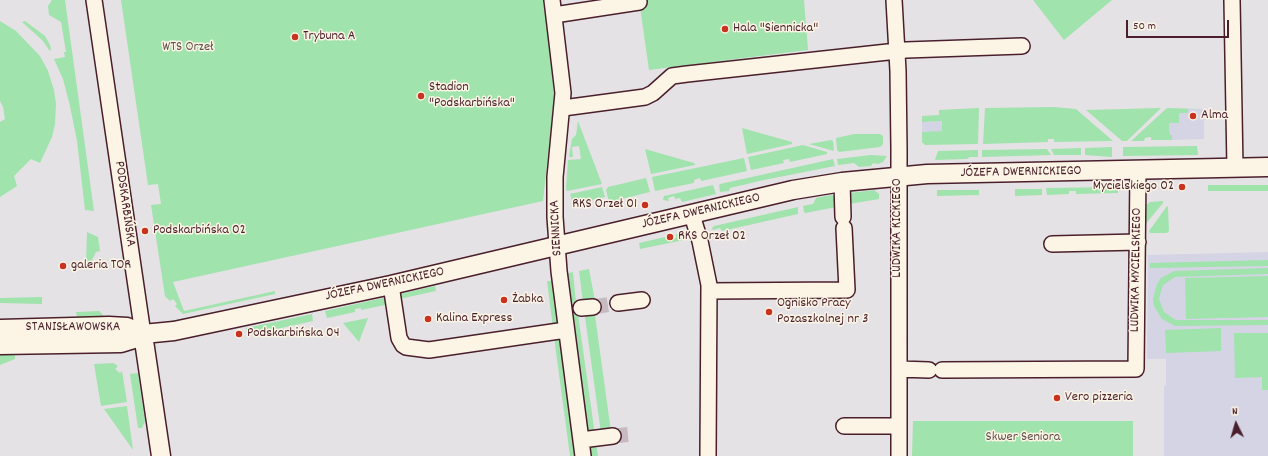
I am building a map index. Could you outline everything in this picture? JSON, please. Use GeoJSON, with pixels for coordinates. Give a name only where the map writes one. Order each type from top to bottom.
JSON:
{"type":"FeatureCollection","features":[{"type":"Feature","properties":{"kind":"street","name":"PODSKARBIŃSKA"},"geometry":{"type":"LineString","coordinates":[[94,0],[161,456]]}},
{"type":"Feature","properties":{"kind":"street","name":"LUDWIKA KICKIEGO"},"geometry":{"type":"LineString","coordinates":[[894,0],[898,176],[899,456]]}},
{"type":"Feature","properties":{"kind":"street"},"geometry":{"type":"LineString","coordinates":[[1232,0],[1235,168]]}},
{"type":"Feature","properties":{"kind":"street"},"geometry":{"type":"LineString","coordinates":[[553,7],[640,2]]}},
{"type":"Feature","properties":{"kind":"street","name":"SIENNICKA"},"geometry":{"type":"LineString","coordinates":[[553,7],[560,54],[563,108],[555,177],[555,217],[566,330],[583,456]]}},
{"type":"Feature","properties":{"kind":"street"},"geometry":{"type":"LineString","coordinates":[[563,108],[645,97],[653,93],[672,76],[792,61],[896,51],[1022,46]]}},
{"type":"Feature","properties":{"kind":"street","name":"JÓZEFA DWERNICKIEGO"},"geometry":{"type":"LineString","coordinates":[[143,334],[174,331],[392,285],[558,247],[793,190],[842,182],[898,176],[1268,167]]}},
{"type":"Feature","properties":{"kind":"street","name":"LUDWIKA MYCIELSKIEGO"},"geometry":{"type":"LineString","coordinates":[[899,369],[1136,369],[1138,170]]}},
{"type":"Feature","properties":{"kind":"street"},"geometry":{"type":"LineString","coordinates":[[709,291],[847,290],[842,182]]}},
{"type":"Feature","properties":{"kind":"street"},"geometry":{"type":"LineString","coordinates":[[692,215],[709,279],[708,456]]}},
{"type":"Feature","properties":{"kind":"street"},"geometry":{"type":"LineString","coordinates":[[1052,244],[1138,242]]}},
{"type":"Feature","properties":{"kind":"street"},"geometry":{"type":"LineString","coordinates":[[392,285],[399,338],[406,347],[430,350],[566,330]]}},
{"type":"Feature","properties":{"kind":"street"},"geometry":{"type":"LineString","coordinates":[[618,303],[642,300]]}},
{"type":"Feature","properties":{"kind":"street","name":"STANISŁAWOWSKA"},"geometry":{"type":"LineString","coordinates":[[0,329],[120,326],[134,329],[143,334]]}},
{"type":"Feature","properties":{"kind":"street","name":"STANISŁAWOWSKA"},"geometry":{"type":"LineString","coordinates":[[0,345],[121,342],[134,339],[143,334]]}},
{"type":"Feature","properties":{"kind":"street"},"geometry":{"type":"LineString","coordinates":[[844,426],[899,426]]}},
{"type":"Feature","properties":{"kind":"street"},"geometry":{"type":"LineString","coordinates":[[581,440],[613,436]]}},
{"type":"Feature","properties":{"kind":"shaded area"},"geometry":{"type":"Polygon","coordinates":[[[1188,109],[1204,109],[1204,139],[1172,140],[1169,123],[1179,123],[1179,113],[1188,109]]]}},
{"type":"Feature","properties":{"kind":"shaded area"},"geometry":{"type":"Polygon","coordinates":[[[942,121],[942,132],[922,132],[922,122],[942,121]]]}},
{"type":"Feature","properties":{"kind":"shaded area"},"geometry":{"type":"Polygon","coordinates":[[[1268,252],[1268,456],[1164,456],[1164,386],[1166,385],[1166,359],[1147,359],[1148,255],[1268,252]]]}},
{"type":"Feature","properties":{"kind":"green space"},"geometry":{"type":"Polygon","coordinates":[[[52,0],[65,0],[94,211],[85,210],[77,141],[70,106],[63,79],[54,59],[65,57],[64,52],[66,52],[61,22],[49,15],[48,6],[52,0]]]}},
{"type":"Feature","properties":{"kind":"green space","name":"WTS Orzeł"},"geometry":{"type":"Polygon","coordinates":[[[121,0],[543,0],[551,57],[554,99],[543,201],[173,282],[184,311],[275,291],[275,294],[183,314],[175,306],[177,304],[173,299],[170,301],[165,296],[151,205],[161,204],[158,184],[148,185],[121,0]]]}},
{"type":"Feature","properties":{"kind":"green space","name":"Hala \"Siennicka\""},"geometry":{"type":"Polygon","coordinates":[[[639,0],[804,0],[808,50],[649,70],[639,0]]]}},
{"type":"Feature","properties":{"kind":"green space"},"geometry":{"type":"Polygon","coordinates":[[[1033,0],[1112,0],[1064,40],[1033,0]]]}},
{"type":"Feature","properties":{"kind":"green space"},"geometry":{"type":"Polygon","coordinates":[[[0,21],[16,31],[40,56],[48,71],[54,90],[56,104],[55,124],[52,137],[40,163],[31,159],[14,176],[17,186],[0,197],[0,122],[5,119],[3,107],[0,101],[0,21]]]}},
{"type":"Feature","properties":{"kind":"green space"},"geometry":{"type":"Polygon","coordinates":[[[25,21],[45,36],[50,45],[50,51],[42,40],[22,22],[25,21]]]}},
{"type":"Feature","properties":{"kind":"green space"},"geometry":{"type":"Polygon","coordinates":[[[1054,107],[1076,109],[1113,141],[1054,142],[1054,139],[1048,139],[1048,142],[983,144],[985,108],[1054,107]]]}},
{"type":"Feature","properties":{"kind":"green space"},"geometry":{"type":"Polygon","coordinates":[[[979,108],[978,144],[925,145],[922,142],[922,132],[942,131],[942,121],[922,122],[922,116],[939,115],[939,110],[979,108]]]}},
{"type":"Feature","properties":{"kind":"green space"},"geometry":{"type":"Polygon","coordinates":[[[1161,108],[1127,141],[1122,141],[1086,110],[1161,108]]]}},
{"type":"Feature","properties":{"kind":"green space"},"geometry":{"type":"Polygon","coordinates":[[[1167,108],[1202,109],[1188,109],[1188,113],[1179,113],[1179,123],[1169,123],[1172,140],[1151,140],[1151,137],[1145,138],[1144,141],[1131,141],[1167,108]]]}},
{"type":"Feature","properties":{"kind":"green space"},"geometry":{"type":"Polygon","coordinates":[[[578,121],[602,184],[567,191],[568,160],[581,159],[579,146],[572,147],[573,157],[569,157],[572,139],[576,135],[578,121]]]}},
{"type":"Feature","properties":{"kind":"green space"},"geometry":{"type":"Polygon","coordinates":[[[742,128],[792,142],[792,144],[747,154],[742,128]]]}},
{"type":"Feature","properties":{"kind":"green space"},"geometry":{"type":"Polygon","coordinates":[[[854,134],[880,134],[883,136],[883,144],[880,147],[839,152],[837,150],[836,138],[854,134]]]}},
{"type":"Feature","properties":{"kind":"green space"},"geometry":{"type":"Polygon","coordinates":[[[831,140],[833,141],[834,151],[809,144],[831,140]]]}},
{"type":"Feature","properties":{"kind":"green space"},"geometry":{"type":"Polygon","coordinates":[[[803,145],[827,152],[827,154],[790,162],[789,159],[783,160],[784,163],[751,170],[748,157],[803,145]]]}},
{"type":"Feature","properties":{"kind":"green space"},"geometry":{"type":"Polygon","coordinates":[[[1197,146],[1198,155],[1123,156],[1123,147],[1197,146]]]}},
{"type":"Feature","properties":{"kind":"green space"},"geometry":{"type":"Polygon","coordinates":[[[1112,147],[1112,157],[1085,155],[1085,148],[1112,147]]]}},
{"type":"Feature","properties":{"kind":"green space"},"geometry":{"type":"Polygon","coordinates":[[[1081,148],[1081,155],[1054,155],[1051,149],[1081,148]]]}},
{"type":"Feature","properties":{"kind":"green space"},"geometry":{"type":"Polygon","coordinates":[[[645,149],[694,163],[695,165],[651,174],[645,149]]]}},
{"type":"Feature","properties":{"kind":"green space"},"geometry":{"type":"Polygon","coordinates":[[[1047,149],[1051,155],[982,157],[982,150],[1047,149]]]}},
{"type":"Feature","properties":{"kind":"green space"},"geometry":{"type":"Polygon","coordinates":[[[978,150],[978,157],[970,157],[967,159],[935,160],[938,151],[978,150]]]}},
{"type":"Feature","properties":{"kind":"green space"},"geometry":{"type":"Polygon","coordinates":[[[871,155],[887,156],[883,162],[878,164],[873,163],[871,166],[859,167],[854,163],[838,165],[837,159],[871,155]]]}},
{"type":"Feature","properties":{"kind":"green space"},"geometry":{"type":"Polygon","coordinates":[[[744,158],[747,171],[701,181],[700,178],[694,180],[694,183],[655,191],[652,177],[744,158]]]}},
{"type":"Feature","properties":{"kind":"green space"},"geometry":{"type":"Polygon","coordinates":[[[833,159],[835,166],[764,180],[730,188],[729,191],[720,192],[720,184],[833,159]]]}},
{"type":"Feature","properties":{"kind":"green space"},"geometry":{"type":"Polygon","coordinates":[[[646,178],[650,192],[609,202],[606,190],[608,187],[646,178]]]}},
{"type":"Feature","properties":{"kind":"green space"},"geometry":{"type":"Polygon","coordinates":[[[713,185],[716,194],[682,202],[680,198],[675,199],[674,196],[668,198],[669,201],[663,200],[664,196],[713,185]]]}},
{"type":"Feature","properties":{"kind":"green space"},"geometry":{"type":"Polygon","coordinates":[[[1208,185],[1268,185],[1268,191],[1208,191],[1208,185]]]}},
{"type":"Feature","properties":{"kind":"green space"},"geometry":{"type":"Polygon","coordinates":[[[602,187],[605,197],[573,204],[570,194],[602,187]]]}},
{"type":"Feature","properties":{"kind":"green space"},"geometry":{"type":"Polygon","coordinates":[[[1118,187],[1118,193],[1076,194],[1076,191],[1069,191],[1069,194],[1047,195],[1046,188],[1118,187]]]}},
{"type":"Feature","properties":{"kind":"green space"},"geometry":{"type":"Polygon","coordinates":[[[1015,189],[1042,189],[1042,195],[1015,196],[1015,189]]]}},
{"type":"Feature","properties":{"kind":"green space"},"geometry":{"type":"Polygon","coordinates":[[[874,190],[879,194],[879,199],[849,204],[850,193],[874,190]]]}},
{"type":"Feature","properties":{"kind":"green space"},"geometry":{"type":"Polygon","coordinates":[[[937,190],[979,190],[979,195],[937,196],[937,190]]]}},
{"type":"Feature","properties":{"kind":"green space"},"geometry":{"type":"Polygon","coordinates":[[[832,195],[835,197],[837,207],[804,212],[803,206],[813,204],[816,198],[832,195]]]}},
{"type":"Feature","properties":{"kind":"green space"},"geometry":{"type":"Polygon","coordinates":[[[1163,201],[1163,203],[1144,226],[1144,207],[1150,202],[1163,201]]]}},
{"type":"Feature","properties":{"kind":"green space"},"geometry":{"type":"Polygon","coordinates":[[[1167,206],[1169,231],[1167,233],[1150,233],[1149,231],[1167,206]]]}},
{"type":"Feature","properties":{"kind":"green space"},"geometry":{"type":"Polygon","coordinates":[[[798,207],[798,214],[722,231],[720,228],[713,230],[712,228],[714,226],[798,207]]]}},
{"type":"Feature","properties":{"kind":"green space"},"geometry":{"type":"Polygon","coordinates":[[[87,232],[98,237],[100,251],[96,252],[90,264],[86,264],[87,232]]]}},
{"type":"Feature","properties":{"kind":"green space"},"geometry":{"type":"Polygon","coordinates":[[[682,233],[684,240],[640,249],[639,243],[665,237],[666,240],[676,238],[676,234],[682,233]]]}},
{"type":"Feature","properties":{"kind":"green space"},"geometry":{"type":"Polygon","coordinates":[[[1268,260],[1268,266],[1150,268],[1150,263],[1268,260]]]}},
{"type":"Feature","properties":{"kind":"green space"},"geometry":{"type":"Polygon","coordinates":[[[1268,268],[1268,274],[1175,277],[1163,285],[1159,299],[1164,312],[1176,320],[1268,320],[1268,325],[1175,326],[1162,319],[1154,306],[1153,299],[1157,284],[1161,278],[1174,271],[1268,268]]]}},
{"type":"Feature","properties":{"kind":"green space"},"geometry":{"type":"Polygon","coordinates":[[[589,269],[595,301],[583,302],[579,271],[589,269]]]}},
{"type":"Feature","properties":{"kind":"green space"},"geometry":{"type":"Polygon","coordinates":[[[573,272],[576,302],[573,303],[570,301],[566,274],[573,272]]]}},
{"type":"Feature","properties":{"kind":"green space"},"geometry":{"type":"Polygon","coordinates":[[[1268,276],[1268,317],[1186,319],[1185,278],[1268,276]]]}},
{"type":"Feature","properties":{"kind":"green space"},"geometry":{"type":"Polygon","coordinates":[[[547,281],[552,281],[559,321],[553,328],[547,281]]]}},
{"type":"Feature","properties":{"kind":"green space"},"geometry":{"type":"Polygon","coordinates":[[[435,286],[436,291],[399,299],[400,294],[435,286]]]}},
{"type":"Feature","properties":{"kind":"green space"},"geometry":{"type":"Polygon","coordinates":[[[42,297],[42,304],[0,303],[0,298],[42,297]]]}},
{"type":"Feature","properties":{"kind":"green space"},"geometry":{"type":"Polygon","coordinates":[[[387,297],[390,304],[361,310],[361,308],[355,309],[355,312],[327,318],[325,311],[387,297]]]}},
{"type":"Feature","properties":{"kind":"green space"},"geometry":{"type":"Polygon","coordinates":[[[577,307],[595,435],[588,434],[571,308],[577,307]]]}},
{"type":"Feature","properties":{"kind":"green space"},"geometry":{"type":"Polygon","coordinates":[[[594,308],[611,432],[601,433],[584,310],[594,308]]]}},
{"type":"Feature","properties":{"kind":"green space"},"geometry":{"type":"Polygon","coordinates":[[[99,311],[104,316],[104,320],[89,321],[77,317],[76,312],[99,311]]]}},
{"type":"Feature","properties":{"kind":"green space"},"geometry":{"type":"Polygon","coordinates":[[[312,314],[313,321],[250,335],[247,334],[246,328],[312,314]]]}},
{"type":"Feature","properties":{"kind":"green space"},"geometry":{"type":"Polygon","coordinates":[[[368,318],[359,342],[343,323],[368,318]]]}},
{"type":"Feature","properties":{"kind":"green space"},"geometry":{"type":"Polygon","coordinates":[[[1221,328],[1221,351],[1166,353],[1165,330],[1221,328]]]}},
{"type":"Feature","properties":{"kind":"green space"},"geometry":{"type":"Polygon","coordinates":[[[1234,333],[1268,333],[1268,390],[1262,390],[1262,377],[1235,378],[1234,333]]]}},
{"type":"Feature","properties":{"kind":"green space"},"geometry":{"type":"Polygon","coordinates":[[[554,337],[561,340],[577,456],[570,456],[554,337]]]}},
{"type":"Feature","properties":{"kind":"green space"},"geometry":{"type":"Polygon","coordinates":[[[0,352],[15,352],[15,359],[0,365],[0,352]]]}},
{"type":"Feature","properties":{"kind":"green space"},"geometry":{"type":"Polygon","coordinates":[[[113,363],[118,366],[115,369],[120,373],[122,371],[127,402],[101,406],[94,364],[113,363]]]}},
{"type":"Feature","properties":{"kind":"green space"},"geometry":{"type":"Polygon","coordinates":[[[138,373],[145,421],[142,428],[138,428],[130,374],[138,373]]]}},
{"type":"Feature","properties":{"kind":"green space"},"geometry":{"type":"Polygon","coordinates":[[[127,406],[133,450],[104,409],[127,406]]]}},
{"type":"Feature","properties":{"kind":"green space","name":"Skwer Seniora"},"geometry":{"type":"Polygon","coordinates":[[[913,421],[1133,421],[1133,456],[912,456],[913,421]]]}},
{"type":"Feature","properties":{"kind":"green space"},"geometry":{"type":"Polygon","coordinates":[[[596,443],[598,456],[591,456],[590,444],[596,443]]]}},
{"type":"Feature","properties":{"kind":"tunnel"},"geometry":{"type":"LineString","coordinates":[[593,307],[618,303]]}},
{"type":"Feature","properties":{"kind":"tunnel"},"geometry":{"type":"LineString","coordinates":[[613,436],[633,434]]}},
{"type":"Feature","properties":{"kind":"place","name":"Hala \"Siennicka\""},"geometry":{"type":"Point","coordinates":[725,29]}},
{"type":"Feature","properties":{"kind":"place","name":"Trybuna A"},"geometry":{"type":"Point","coordinates":[295,37]}},
{"type":"Feature","properties":{"kind":"place","name":"Stadion \"Podskarbińska\""},"geometry":{"type":"Point","coordinates":[421,96]}},
{"type":"Feature","properties":{"kind":"place","name":"Alma"},"geometry":{"type":"Point","coordinates":[1193,116]}},
{"type":"Feature","properties":{"kind":"place","name":"Mycielskiego 02"},"geometry":{"type":"Point","coordinates":[1182,187]}},
{"type":"Feature","properties":{"kind":"place","name":"RKS Orzeł 01"},"geometry":{"type":"Point","coordinates":[645,205]}},
{"type":"Feature","properties":{"kind":"place","name":"Podskarbińska 02"},"geometry":{"type":"Point","coordinates":[145,231]}},
{"type":"Feature","properties":{"kind":"place","name":"RKS Orzeł 02"},"geometry":{"type":"Point","coordinates":[670,237]}},
{"type":"Feature","properties":{"kind":"place","name":"galeria TOR"},"geometry":{"type":"Point","coordinates":[63,266]}},
{"type":"Feature","properties":{"kind":"place","name":"Żabka"},"geometry":{"type":"Point","coordinates":[504,300]}},
{"type":"Feature","properties":{"kind":"place","name":"Ognisko Pracy Pozaszkolnej nr 3"},"geometry":{"type":"Point","coordinates":[769,312]}},
{"type":"Feature","properties":{"kind":"place","name":"Kalina Express"},"geometry":{"type":"Point","coordinates":[428,319]}},
{"type":"Feature","properties":{"kind":"place","name":"Podskarbińska 04"},"geometry":{"type":"Point","coordinates":[239,334]}},
{"type":"Feature","properties":{"kind":"place","name":"Vero pizzeria"},"geometry":{"type":"Point","coordinates":[1057,398]}}]}
